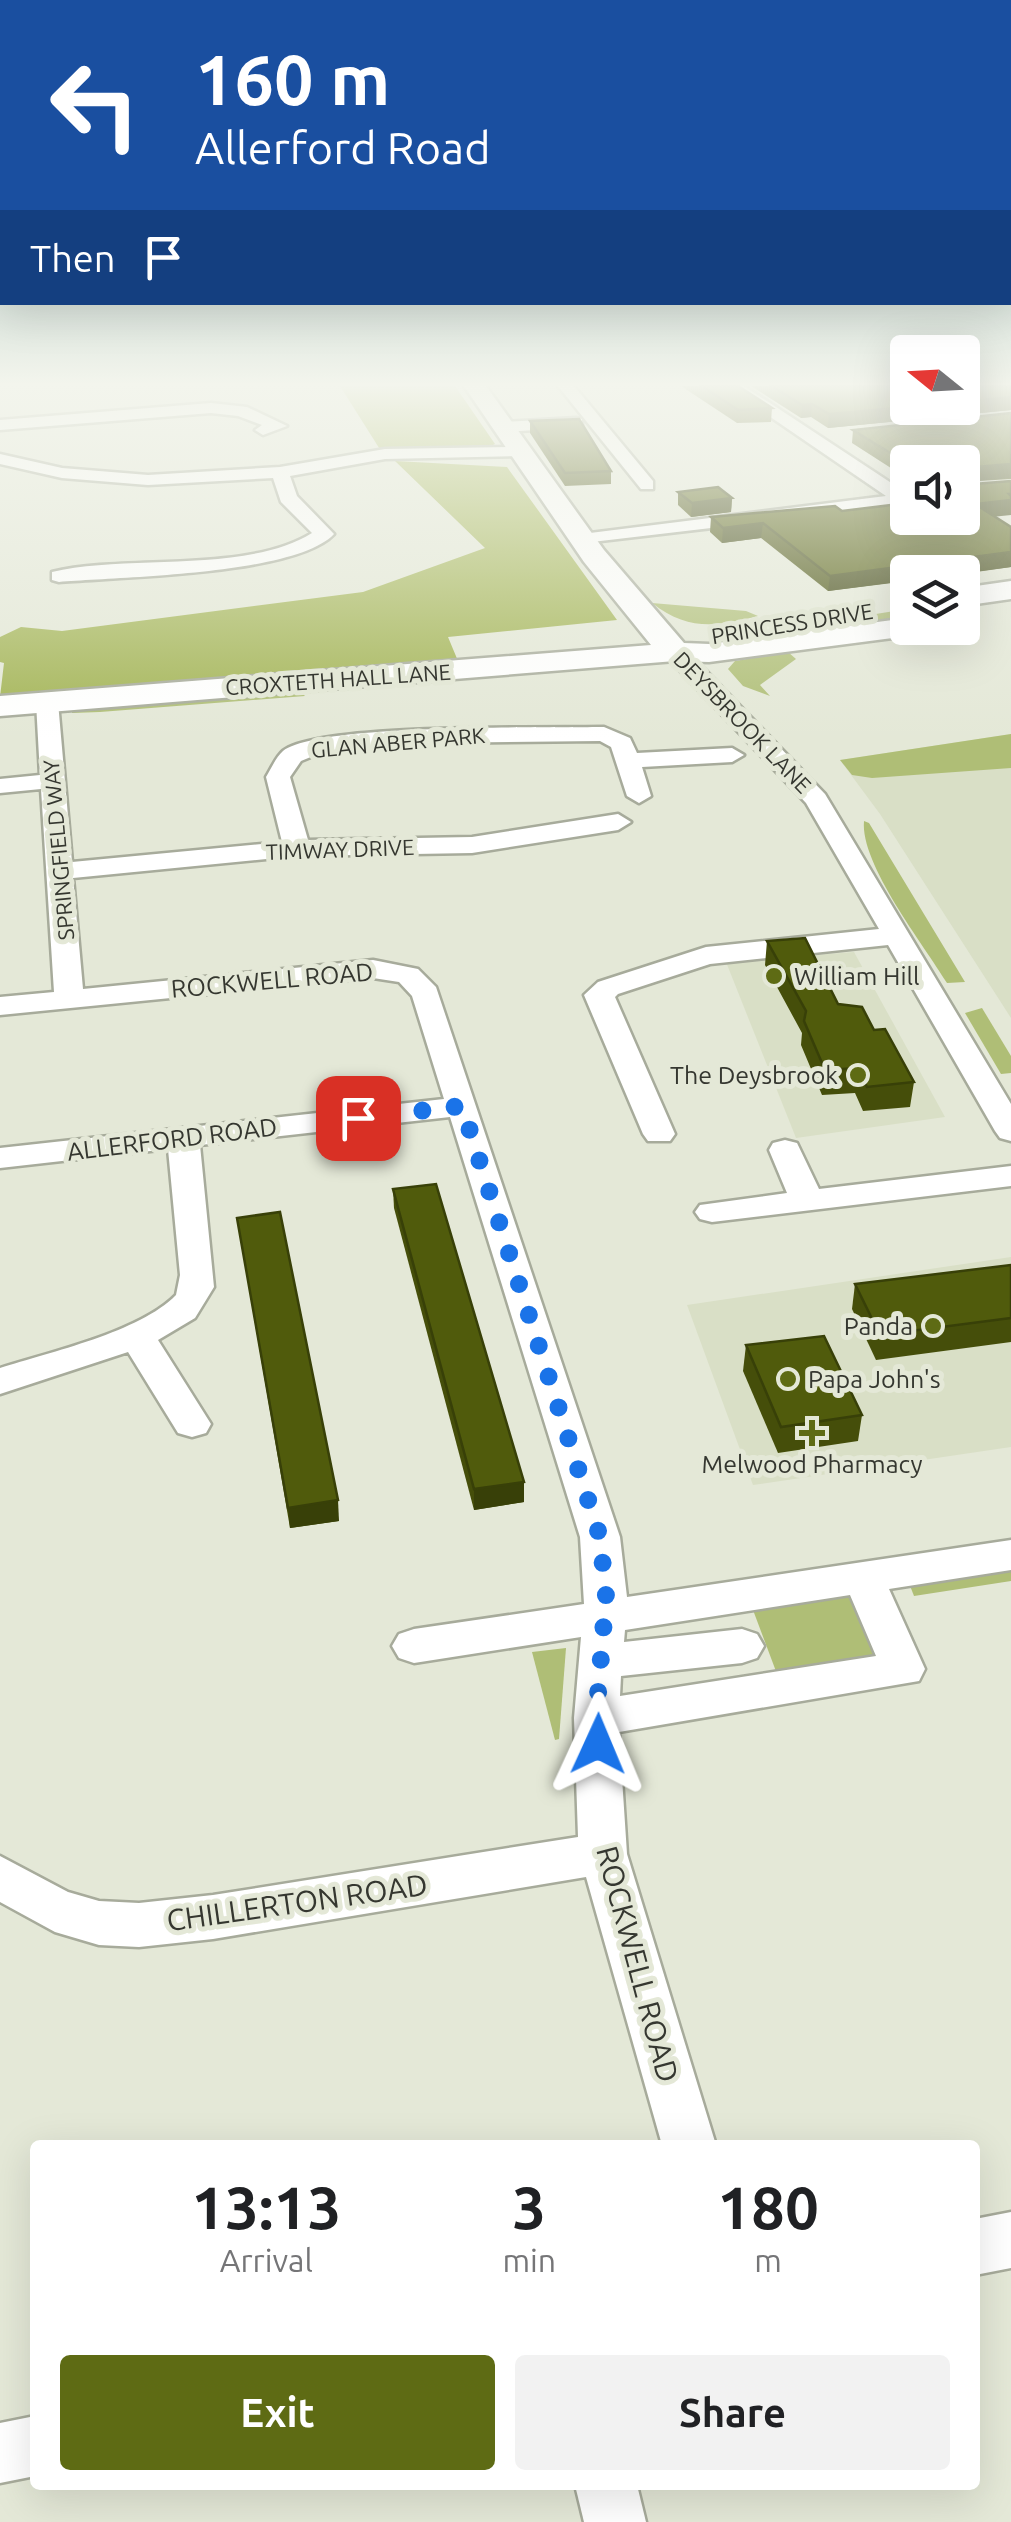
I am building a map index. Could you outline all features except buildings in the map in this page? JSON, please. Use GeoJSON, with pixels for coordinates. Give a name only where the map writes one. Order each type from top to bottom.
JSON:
{"type":"FeatureCollection","features":[{"type":"Feature","properties":{"kind":"street"},"geometry":{"type":"LineString","coordinates":[[60,576],[242,560],[318,542],[324,534],[294,504]]}},
{"type":"Feature","properties":{"kind":"street","name":"DEYSBROOK LANE"},"geometry":{"type":"LineString","coordinates":[[556,504],[643,618],[816,798],[1011,1131]]}},
{"type":"Feature","properties":{"kind":"street"},"geometry":{"type":"LineString","coordinates":[[582,540],[868,504]]}},
{"type":"Feature","properties":{"kind":"street"},"geometry":{"type":"LineString","coordinates":[[980,594],[1011,590]]}},
{"type":"Feature","properties":{"kind":"street","name":"PRINCESS DRIVE"},"geometry":{"type":"LineString","coordinates":[[675,652],[709,653],[890,608]]}},
{"type":"Feature","properties":{"kind":"street"},"geometry":{"type":"LineString","coordinates":[[980,616],[1011,612]]}},
{"type":"Feature","properties":{"kind":"street","name":"PRINCESS DRIVE"},"geometry":{"type":"LineString","coordinates":[[779,633],[890,627]]}},
{"type":"Feature","properties":{"kind":"street","name":"CROXTETH HALL LANE"},"geometry":{"type":"LineString","coordinates":[[0,706],[675,652]]}},
{"type":"Feature","properties":{"kind":"street","name":"SPRINGFIELD WAY"},"geometry":{"type":"LineString","coordinates":[[47,702],[69,998]]}},
{"type":"Feature","properties":{"kind":"street","name":"GLAN ABER PARK"},"geometry":{"type":"LineString","coordinates":[[297,848],[278,777],[285,763],[301,750],[422,736],[604,734],[622,743],[628,761]]}},
{"type":"Feature","properties":{"kind":"street"},"geometry":{"type":"LineString","coordinates":[[638,796],[628,761],[732,755]]}},
{"type":"Feature","properties":{"kind":"street"},"geometry":{"type":"LineString","coordinates":[[0,786],[52,781]]}},
{"type":"Feature","properties":{"kind":"street","name":"TIMWAY DRIVE"},"geometry":{"type":"LineString","coordinates":[[62,872],[297,848],[472,844],[618,822]]}},
{"type":"Feature","properties":{"kind":"street"},"geometry":{"type":"LineString","coordinates":[[659,1134],[599,994],[706,956],[896,936]]}},
{"type":"Feature","properties":{"kind":"street","name":"ROCKWELL ROAD"},"geometry":{"type":"LineString","coordinates":[[0,1006],[373,969],[408,975],[426,992],[590,1498],[602,1555],[603,1661],[596,1718],[604,1854],[687,2140]]}},
{"type":"Feature","properties":{"kind":"street","name":"ALLERFORD ROAD"},"geometry":{"type":"LineString","coordinates":[[0,1158],[462,1106]]}},
{"type":"Feature","properties":{"kind":"street"},"geometry":{"type":"LineString","coordinates":[[0,1381],[169,1320],[184,1309],[198,1288],[183,1138]]}},
{"type":"Feature","properties":{"kind":"street"},"geometry":{"type":"LineString","coordinates":[[785,1150],[807,1201]]}},
{"type":"Feature","properties":{"kind":"street"},"geometry":{"type":"LineString","coordinates":[[712,1212],[1011,1176]]}},
{"type":"Feature","properties":{"kind":"street"},"geometry":{"type":"LineString","coordinates":[[135,1333],[192,1424]]}},
{"type":"Feature","properties":{"kind":"street"},"geometry":{"type":"LineString","coordinates":[[414,1646],[1011,1556]]}},
{"type":"Feature","properties":{"kind":"street"},"geometry":{"type":"LineString","coordinates":[[596,1718],[903,1669],[863,1578]]}},
{"type":"Feature","properties":{"kind":"street"},"geometry":{"type":"LineString","coordinates":[[603,1661],[742,1646]]}},
{"type":"Feature","properties":{"kind":"street","name":"CHILLERTON ROAD"},"geometry":{"type":"LineString","coordinates":[[0,1877],[54,1910],[98,1923],[139,1925],[213,1918],[604,1854]]}},
{"type":"Feature","properties":{"kind":"street"},"geometry":{"type":"LineString","coordinates":[[980,2247],[1011,2240]]}},
{"type":"Feature","properties":{"kind":"street"},"geometry":{"type":"LineString","coordinates":[[0,2453],[30,2447]]}},
{"type":"Feature","properties":{"kind":"street"},"geometry":{"type":"LineString","coordinates":[[607,2490],[615,2522]]}},
{"type":"Feature","properties":{"kind":"shaded area"},"geometry":{"type":"Polygon","coordinates":[[[1011,734],[1011,1018],[880,814],[840,760],[1011,734]]]}},
{"type":"Feature","properties":{"kind":"shaded area"},"geometry":{"type":"Polygon","coordinates":[[[854,952],[945,1117],[796,1138],[726,962],[854,952]]]}},
{"type":"Feature","properties":{"kind":"shaded area"},"geometry":{"type":"Polygon","coordinates":[[[1011,1257],[1011,1447],[753,1485],[687,1305],[1011,1257]]]}},
{"type":"Feature","properties":{"kind":"green space"},"geometry":{"type":"Polygon","coordinates":[[[439,504],[533,504],[617,620],[448,637],[458,661],[0,697],[4,663],[0,662],[0,637],[21,627],[62,631],[363,592],[485,548],[439,504]]]}},
{"type":"Feature","properties":{"kind":"green space"},"geometry":{"type":"Polygon","coordinates":[[[652,603],[746,611],[758,616],[703,624],[678,618],[652,603]]]}},
{"type":"Feature","properties":{"kind":"green space"},"geometry":{"type":"Polygon","coordinates":[[[890,612],[890,621],[784,633],[782,629],[890,612]]]}},
{"type":"Feature","properties":{"kind":"green space"},"geometry":{"type":"Polygon","coordinates":[[[788,652],[796,659],[760,685],[770,696],[743,686],[728,669],[735,661],[788,652]]]}},
{"type":"Feature","properties":{"kind":"green space"},"geometry":{"type":"Polygon","coordinates":[[[299,690],[305,696],[72,713],[72,709],[299,690]]]}},
{"type":"Feature","properties":{"kind":"green space"},"geometry":{"type":"Polygon","coordinates":[[[1011,734],[1011,768],[872,778],[852,775],[840,760],[1011,734]]]}},
{"type":"Feature","properties":{"kind":"green space"},"geometry":{"type":"Polygon","coordinates":[[[864,821],[869,823],[965,982],[947,983],[895,904],[872,859],[864,821]]]}},
{"type":"Feature","properties":{"kind":"green space"},"geometry":{"type":"Polygon","coordinates":[[[982,1008],[1011,1056],[1011,1073],[1001,1074],[965,1013],[982,1008]]]}},
{"type":"Feature","properties":{"kind":"green space"},"geometry":{"type":"Polygon","coordinates":[[[1011,1562],[1011,1581],[914,1596],[907,1578],[1011,1562]]]}},
{"type":"Feature","properties":{"kind":"green space"},"geometry":{"type":"Polygon","coordinates":[[[859,1584],[894,1660],[780,1682],[750,1602],[859,1584]]]}},
{"type":"Feature","properties":{"kind":"green space"},"geometry":{"type":"Polygon","coordinates":[[[566,1648],[559,1739],[555,1740],[532,1652],[566,1648]]]}},
{"type":"Feature","properties":{"kind":"place","name":"William Hill"},"geometry":{"type":"Point","coordinates":[774,976]}},
{"type":"Feature","properties":{"kind":"place","name":"The Deysbrook"},"geometry":{"type":"Point","coordinates":[858,1075]}},
{"type":"Feature","properties":{"kind":"place","name":"Panda"},"geometry":{"type":"Point","coordinates":[933,1326]}},
{"type":"Feature","properties":{"kind":"place","name":"Papa John's"},"geometry":{"type":"Point","coordinates":[788,1379]}},
{"type":"Feature","properties":{"kind":"place","name":"Melwood Pharmacy"},"geometry":{"type":"Point","coordinates":[812,1433]}},
{"type":"Feature","properties":{"kind":"route"},"geometry":{"type":"LineString","coordinates":[[358,1118],[462,1106],[600,1537],[606,1596],[596,1718],[598,1744]]}}]}
